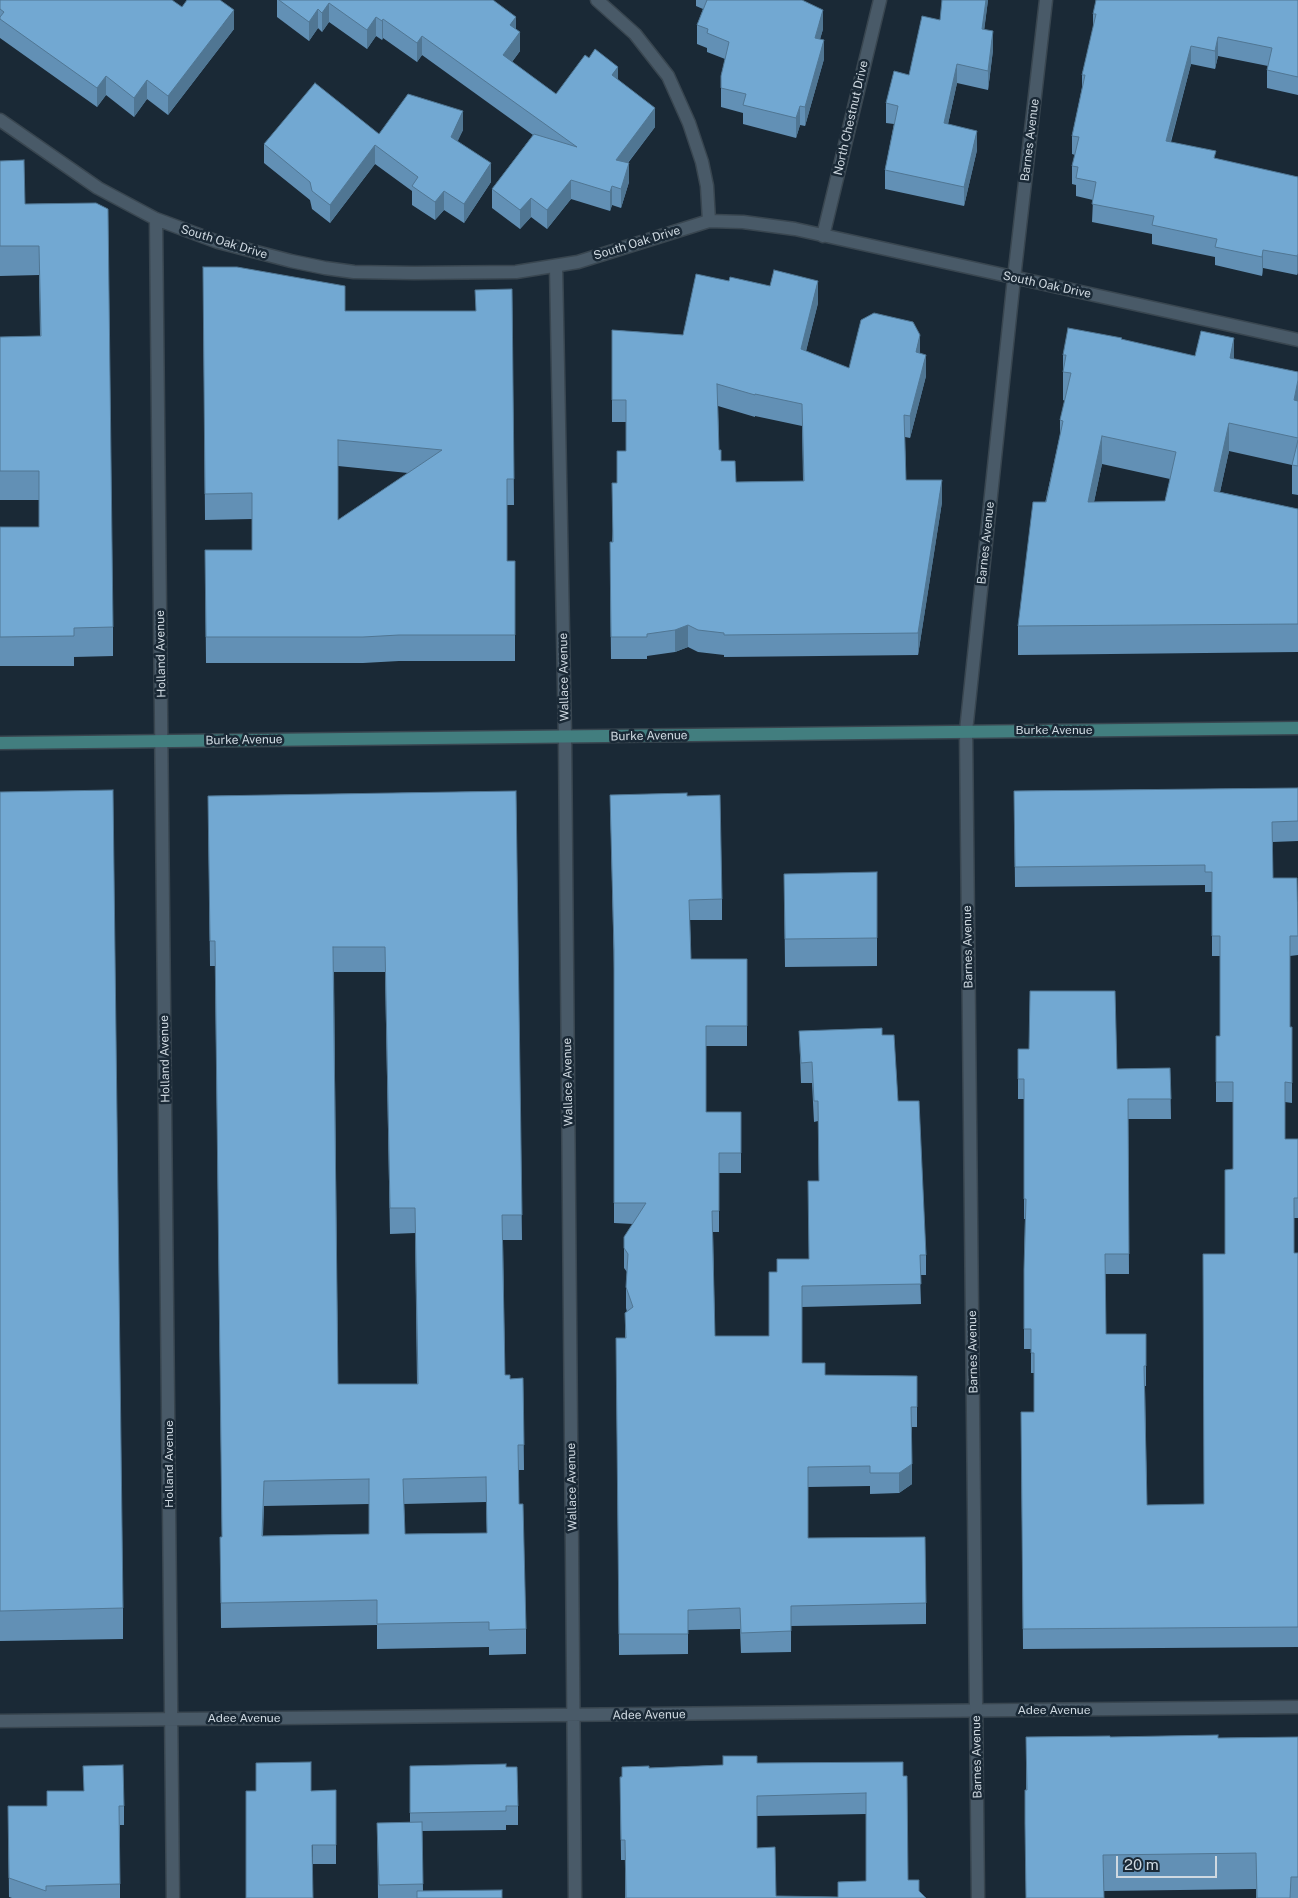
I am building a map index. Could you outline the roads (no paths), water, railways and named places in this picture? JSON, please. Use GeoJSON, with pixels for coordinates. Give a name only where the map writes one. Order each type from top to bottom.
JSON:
{"type":"FeatureCollection","features":[{"type":"Feature","properties":{"kind":"main road","name":"Burke Avenue"},"geometry":{"type":"LineString","coordinates":[[0,743],[1298,728]]}},
{"type":"Feature","properties":{"kind":"street"},"geometry":{"type":"LineString","coordinates":[[597,0],[635,34],[668,76],[689,123],[702,162],[707,186],[709,221]]}},
{"type":"Feature","properties":{"kind":"street","name":"North Chestnut Drive"},"geometry":{"type":"LineString","coordinates":[[823,236],[880,0]]}},
{"type":"Feature","properties":{"kind":"street","name":"Barnes Avenue"},"geometry":{"type":"LineString","coordinates":[[978,1898],[966,731],[1014,278],[1046,0]]}},
{"type":"Feature","properties":{"kind":"street","name":"South Oak Drive"},"geometry":{"type":"LineString","coordinates":[[0,120],[98,188],[156,219],[218,242],[253,252],[354,272],[490,273],[556,266],[709,221],[769,224],[1298,340]]}},
{"type":"Feature","properties":{"kind":"street","name":"Holland Avenue"},"geometry":{"type":"LineString","coordinates":[[156,219],[174,1898]]}},
{"type":"Feature","properties":{"kind":"street","name":"Wallace Avenue"},"geometry":{"type":"LineString","coordinates":[[556,266],[566,737],[576,1898]]}},
{"type":"Feature","properties":{"kind":"street","name":"Adee Avenue"},"geometry":{"type":"LineString","coordinates":[[0,1721],[1298,1708]]}}]}
